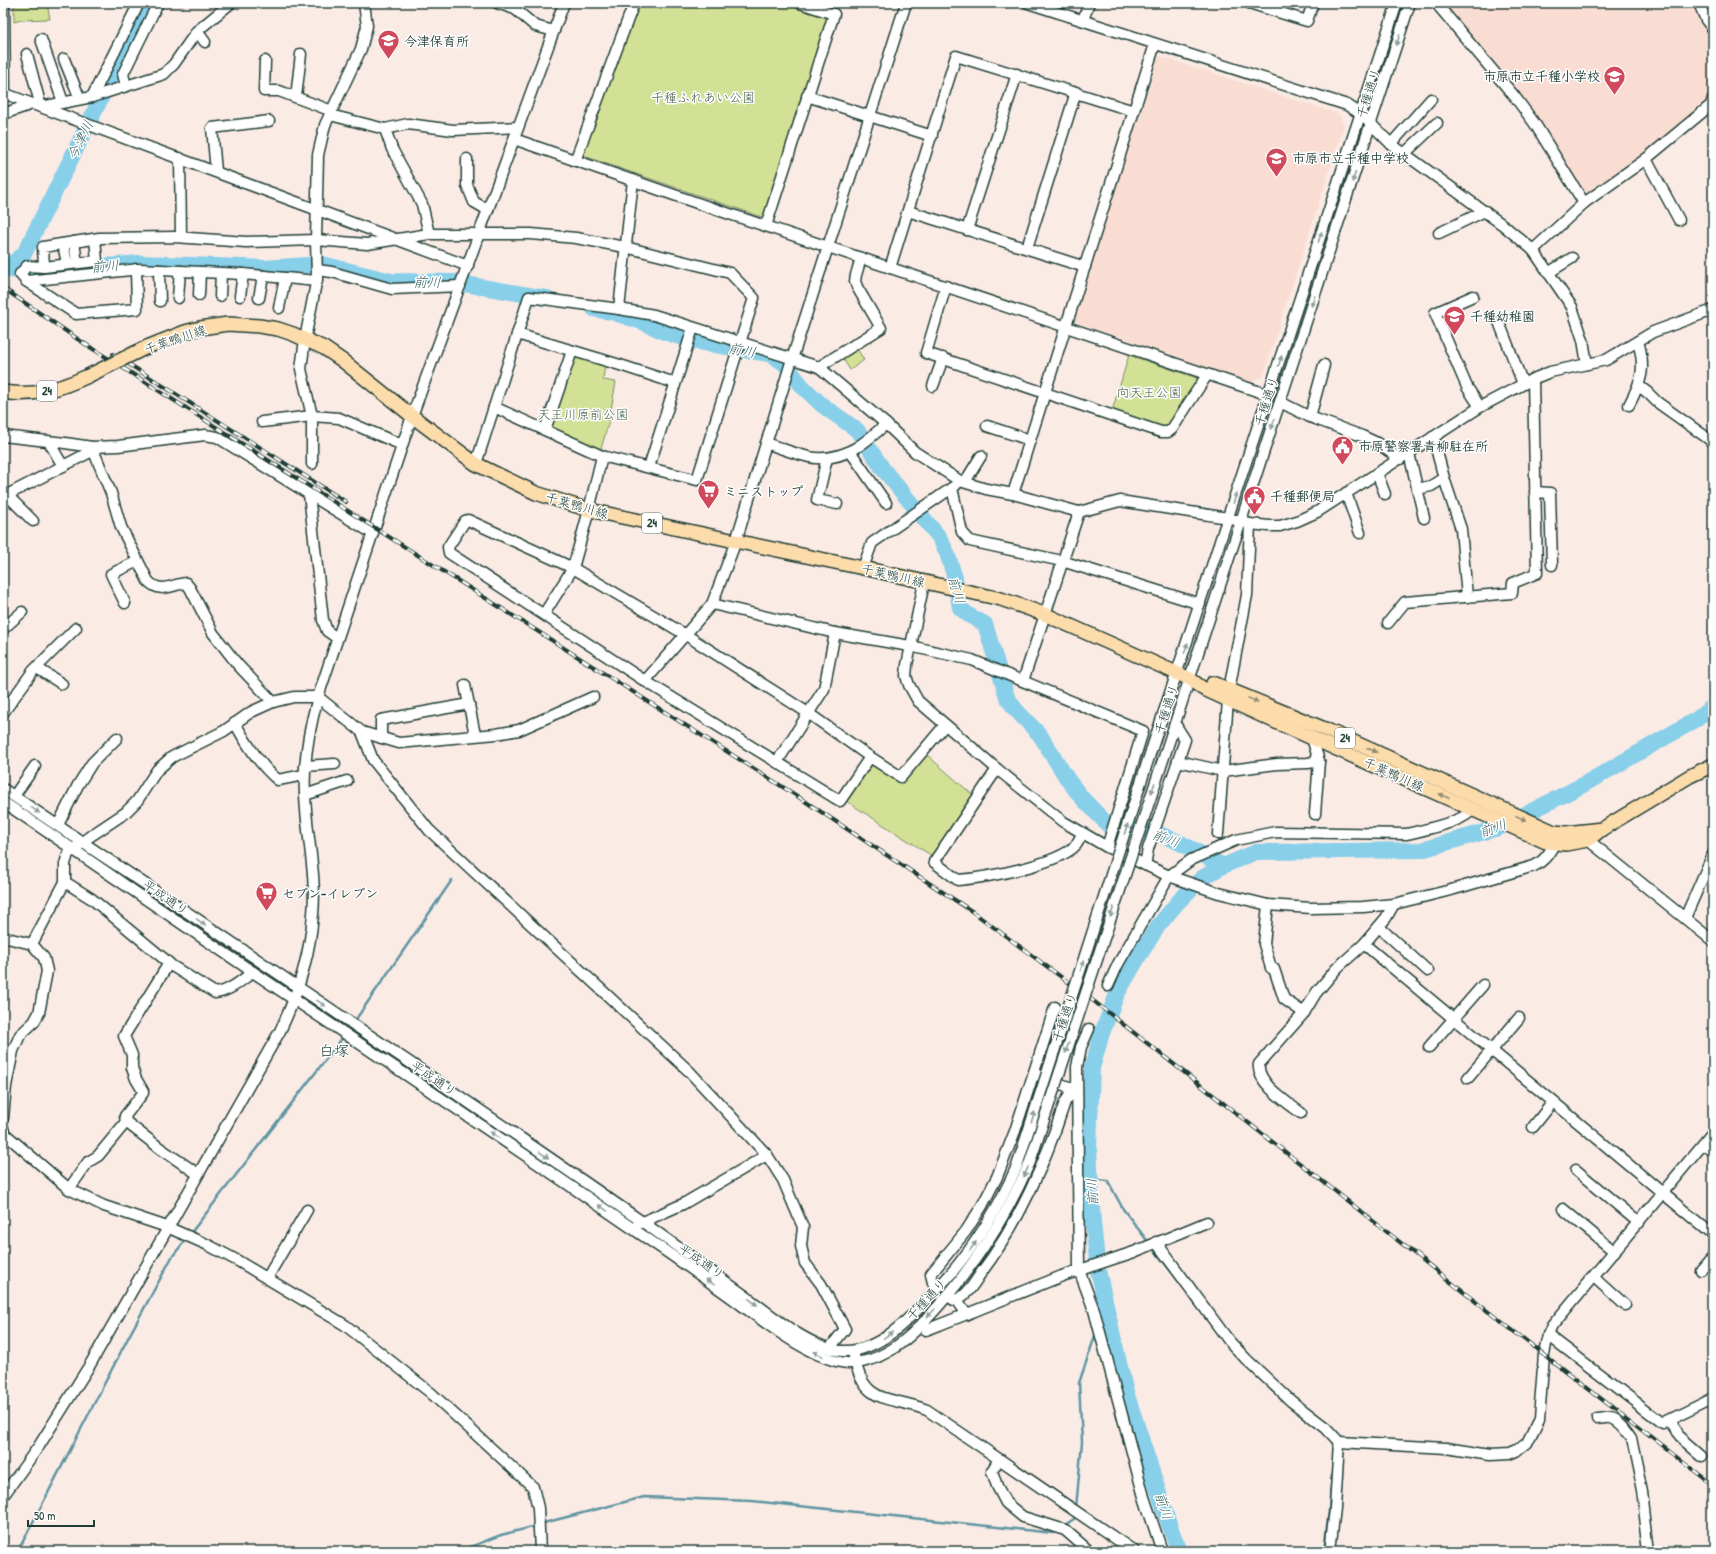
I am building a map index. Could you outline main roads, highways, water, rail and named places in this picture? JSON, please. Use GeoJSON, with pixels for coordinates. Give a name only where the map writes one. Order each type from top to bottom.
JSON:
{"type":"FeatureCollection","features":[{"type":"Feature","properties":{"kind":"main road","name":"千葉鴨川線"},"geometry":{"type":"LineString","coordinates":[[3,392],[30,394],[67,386],[147,347],[185,332],[200,328],[228,324],[278,329],[324,348],[355,370],[412,416],[476,464],[536,493],[589,510],[864,568],[924,583],[1001,599],[1044,614],[1177,673],[1190,678],[1206,680],[1228,695],[1312,738],[1528,834],[1556,838],[1602,829]]}},
{"type":"Feature","properties":{"kind":"main road","name":"千葉鴨川線"},"geometry":{"type":"LineString","coordinates":[[1228,695],[1327,730],[1544,828],[1566,844],[1588,840],[1602,829],[1690,776],[1713,765]]}},
{"type":"Feature","properties":{"kind":"waterway","name":"今津川"},"geometry":{"type":"LineString","coordinates":[[3,271],[24,254],[148,3]]}},
{"type":"Feature","properties":{"kind":"waterway","name":"前川"},"geometry":{"type":"LineString","coordinates":[[6,269],[31,273],[139,263],[264,268],[322,264],[391,281],[453,282],[546,298]]}},
{"type":"Feature","properties":{"kind":"waterway","name":"前川"},"geometry":{"type":"LineString","coordinates":[[594,309],[611,312],[645,323],[664,332],[692,341],[769,354],[784,363],[803,387],[822,405],[857,430],[883,469],[939,537],[947,553],[955,578],[960,608],[970,616],[985,624],[1007,697],[1015,709],[1040,735],[1068,780],[1082,798],[1111,828],[1129,828],[1150,831],[1172,839],[1223,866]]}},
{"type":"Feature","properties":{"kind":"waterway","name":"前川"},"geometry":{"type":"LineString","coordinates":[[1179,1551],[1125,1389],[1098,1270],[1093,1222],[1089,1149],[1092,1068],[1102,1033],[1117,994],[1139,956],[1158,926],[1178,902],[1202,878],[1223,866],[1256,852],[1421,850],[1498,828],[1581,786],[1697,719],[1713,706]]}},
{"type":"Feature","properties":{"kind":"waterway"},"geometry":{"type":"LineString","coordinates":[[354,1022],[452,880]]}},
{"type":"Feature","properties":{"kind":"waterway"},"geometry":{"type":"LineString","coordinates":[[190,1234],[344,1036]]}},
{"type":"Feature","properties":{"kind":"waterway"},"geometry":{"type":"LineString","coordinates":[[1090,1179],[1108,1181],[1123,1209],[1149,1243]]}},
{"type":"Feature","properties":{"kind":"waterway"},"geometry":{"type":"LineString","coordinates":[[18,1551],[128,1338],[172,1257],[187,1238]]}},
{"type":"Feature","properties":{"kind":"waterway"},"geometry":{"type":"LineString","coordinates":[[1152,1247],[1183,1287]]}},
{"type":"Feature","properties":{"kind":"waterway"},"geometry":{"type":"LineString","coordinates":[[1193,1301],[1221,1338]]}},
{"type":"Feature","properties":{"kind":"waterway"},"geometry":{"type":"LineString","coordinates":[[1101,1320],[1106,1306]]}},
{"type":"Feature","properties":{"kind":"waterway"},"geometry":{"type":"LineString","coordinates":[[1076,1508],[1082,1442],[1079,1383],[1096,1333]]}},
{"type":"Feature","properties":{"kind":"waterway"},"geometry":{"type":"LineString","coordinates":[[1227,1346],[1236,1355]]}},
{"type":"Feature","properties":{"kind":"waterway"},"geometry":{"type":"LineString","coordinates":[[1249,1368],[1283,1401]]}},
{"type":"Feature","properties":{"kind":"waterway"},"geometry":{"type":"LineString","coordinates":[[1289,1405],[1304,1417]]}},
{"type":"Feature","properties":{"kind":"waterway"},"geometry":{"type":"LineString","coordinates":[[1324,1551],[1334,1449],[1332,1440]]}},
{"type":"Feature","properties":{"kind":"waterway"},"geometry":{"type":"LineString","coordinates":[[540,1524],[644,1497],[752,1501],[1053,1533],[1057,1530]]}},
{"type":"Feature","properties":{"kind":"waterway"},"geometry":{"type":"LineString","coordinates":[[1063,1526],[1074,1519],[1075,1513]]}},
{"type":"Feature","properties":{"kind":"waterway"},"geometry":{"type":"LineString","coordinates":[[460,1551],[501,1535],[536,1526]]}},
{"type":"Feature","properties":{"kind":"railway"},"geometry":{"type":"LineString","coordinates":[[3,288],[79,340],[797,796],[973,912],[1091,999],[1490,1313],[1713,1485]]}},
{"type":"Feature","properties":{"kind":"railway"},"geometry":{"type":"LineString","coordinates":[[113,354],[346,502]]}},
{"type":"Feature","properties":{"kind":"place","name":"今津保育所"},"geometry":{"type":"Point","coordinates":[388,60]}},
{"type":"Feature","properties":{"kind":"place","name":"市原市立千種小学校"},"geometry":{"type":"Point","coordinates":[1615,96]}},
{"type":"Feature","properties":{"kind":"place","name":"市原市立千種中学校"},"geometry":{"type":"Point","coordinates":[1277,178]}},
{"type":"Feature","properties":{"kind":"place","name":"千種幼稚園"},"geometry":{"type":"Point","coordinates":[1454,336]}},
{"type":"Feature","properties":{"kind":"place","name":"市原警察署青柳駐在所"},"geometry":{"type":"Point","coordinates":[1342,466]}},
{"type":"Feature","properties":{"kind":"place","name":"ミニストップ"},"geometry":{"type":"Point","coordinates":[709,510]}},
{"type":"Feature","properties":{"kind":"place","name":"千種郵便局"},"geometry":{"type":"Point","coordinates":[1255,516]}},
{"type":"Feature","properties":{"kind":"place","name":"セブン-イレブン"},"geometry":{"type":"Point","coordinates":[267,912]}},
{"type":"Feature","properties":{"kind":"district","name":"白塚"},"geometry":{"type":"Point","coordinates":[334,1051]}},
{"type":"Feature","properties":{"kind":"park label","name":"千種ふれあい公園"},"geometry":{"type":"Point","coordinates":[703,97]}},
{"type":"Feature","properties":{"kind":"park label","name":"向天王公園"},"geometry":{"type":"Point","coordinates":[1149,392]}},
{"type":"Feature","properties":{"kind":"park label","name":"天王川原前公園"},"geometry":{"type":"Point","coordinates":[583,414]}}]}
